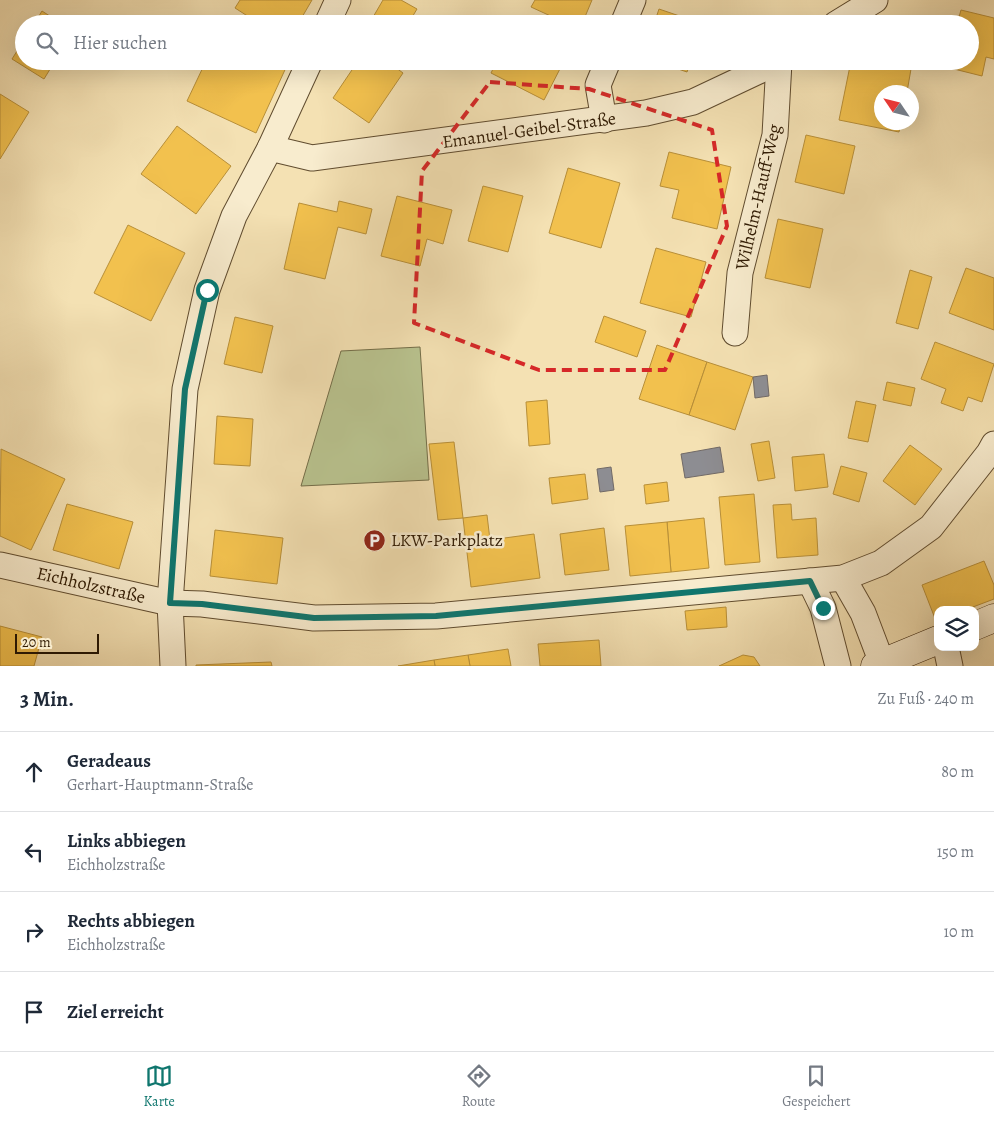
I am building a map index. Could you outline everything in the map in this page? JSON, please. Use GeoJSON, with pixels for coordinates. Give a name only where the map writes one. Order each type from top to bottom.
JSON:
{"type":"FeatureCollection","features":[{"type":"Feature","properties":{"kind":"street"},"geometry":{"type":"LineString","coordinates":[[331,15],[338,0]]}},
{"type":"Feature","properties":{"kind":"street"},"geometry":{"type":"LineString","coordinates":[[627,15],[633,0]]}},
{"type":"Feature","properties":{"kind":"street"},"geometry":{"type":"LineString","coordinates":[[851,15],[875,0]]}},
{"type":"Feature","properties":{"kind":"street"},"geometry":{"type":"LineString","coordinates":[[172,666],[170,603],[185,389],[207,290],[234,216],[270,148],[306,70]]}},
{"type":"Feature","properties":{"kind":"street"},"geometry":{"type":"LineString","coordinates":[[604,70],[598,85],[604,120]]}},
{"type":"Feature","properties":{"kind":"street","name":"Emanuel-Geibel-Straße"},"geometry":{"type":"LineString","coordinates":[[270,148],[312,158],[604,120],[693,102],[760,70]]}},
{"type":"Feature","properties":{"kind":"street","name":"Wilhelm-Hauff-Weg"},"geometry":{"type":"LineString","coordinates":[[735,333],[740,273],[775,135],[779,70]]}},
{"type":"Feature","properties":{"kind":"street","name":"Eichholzstraße"},"geometry":{"type":"LineString","coordinates":[[0,565],[170,603],[202,604],[314,618],[436,616],[843,578],[880,563],[930,527],[989,453],[994,444]]}},
{"type":"Feature","properties":{"kind":"street"},"geometry":{"type":"LineString","coordinates":[[843,578],[863,613],[879,665],[934,642]]}},
{"type":"Feature","properties":{"kind":"street"},"geometry":{"type":"LineString","coordinates":[[810,581],[823,608],[838,666]]}},
{"type":"Feature","properties":{"kind":"street"},"geometry":{"type":"LineString","coordinates":[[979,624],[994,618]]}},
{"type":"Feature","properties":{"kind":"street"},"geometry":{"type":"LineString","coordinates":[[947,651],[950,666]]}},
{"type":"Feature","properties":{"kind":"highlighted area"},"geometry":{"type":"Polygon","coordinates":[[[490,82],[589,89],[712,130],[727,226],[665,370],[539,370],[414,323],[422,171],[490,82]]]}},
{"type":"Feature","properties":{"kind":"green space"},"geometry":{"type":"Polygon","coordinates":[[[420,347],[429,480],[301,486],[341,351],[420,347]]]}},
{"type":"Feature","properties":{"kind":"building: Wohnen"},"geometry":{"type":"Polygon","coordinates":[[[240,0],[312,0],[303,15],[246,15],[235,8],[240,0]]]}},
{"type":"Feature","properties":{"kind":"building: Wohnen"},"geometry":{"type":"Polygon","coordinates":[[[383,0],[401,0],[417,9],[413,15],[374,15],[383,0]]]}},
{"type":"Feature","properties":{"kind":"building: Wohnen"},"geometry":{"type":"Polygon","coordinates":[[[535,0],[592,0],[586,15],[548,15],[531,7],[535,0]]]}},
{"type":"Feature","properties":{"kind":"building: Wohnen"},"geometry":{"type":"Polygon","coordinates":[[[659,9],[677,15],[657,15],[659,9]]]}},
{"type":"Feature","properties":{"kind":"building: Wohnen"},"geometry":{"type":"Polygon","coordinates":[[[961,10],[994,18],[994,59],[986,57],[982,76],[958,70],[979,70],[979,15],[960,15],[961,10]]]}},
{"type":"Feature","properties":{"kind":"building: Wohnen"},"geometry":{"type":"Polygon","coordinates":[[[42,11],[48,15],[40,15],[42,11]]]}},
{"type":"Feature","properties":{"kind":"building: Wohnen"},"geometry":{"type":"Polygon","coordinates":[[[30,70],[50,70],[44,79],[30,70]]]}},
{"type":"Feature","properties":{"kind":"building: Wohnen"},"geometry":{"type":"Polygon","coordinates":[[[202,70],[285,70],[256,133],[187,101],[202,70]]]}},
{"type":"Feature","properties":{"kind":"building: Wohnen"},"geometry":{"type":"Polygon","coordinates":[[[352,70],[399,70],[403,73],[369,123],[333,98],[352,70]]]}},
{"type":"Feature","properties":{"kind":"building: Wohnen"},"geometry":{"type":"Polygon","coordinates":[[[492,70],[559,70],[544,100],[491,73],[492,70]]]}},
{"type":"Feature","properties":{"kind":"building: Wohnen"},"geometry":{"type":"Polygon","coordinates":[[[849,70],[911,70],[908,85],[874,85],[874,127],[839,120],[849,70]]]}},
{"type":"Feature","properties":{"kind":"building: Wohnen"},"geometry":{"type":"Polygon","coordinates":[[[0,94],[29,112],[0,159],[0,94]]]}},
{"type":"Feature","properties":{"kind":"building: Wohnen"},"geometry":{"type":"Polygon","coordinates":[[[177,126],[231,166],[196,214],[141,174],[177,126]]]}},
{"type":"Feature","properties":{"kind":"building: Wohnen"},"geometry":{"type":"Polygon","coordinates":[[[806,135],[855,146],[844,194],[795,182],[806,135]]]}},
{"type":"Feature","properties":{"kind":"building: Wohnen"},"geometry":{"type":"Polygon","coordinates":[[[669,152],[731,167],[717,229],[672,218],[679,190],[660,186],[669,152]]]}},
{"type":"Feature","properties":{"kind":"building: Wohnen"},"geometry":{"type":"Polygon","coordinates":[[[568,168],[620,183],[601,248],[549,233],[568,168]]]}},
{"type":"Feature","properties":{"kind":"building: Wohnen"},"geometry":{"type":"Polygon","coordinates":[[[483,186],[523,196],[508,252],[468,241],[483,186]]]}},
{"type":"Feature","properties":{"kind":"building: Wohnen"},"geometry":{"type":"Polygon","coordinates":[[[397,196],[452,210],[443,244],[427,239],[420,266],[381,256],[397,196]]]}},
{"type":"Feature","properties":{"kind":"building: Wohnen"},"geometry":{"type":"Polygon","coordinates":[[[339,201],[372,209],[366,234],[338,227],[325,279],[284,269],[299,203],[337,212],[339,201]]]}},
{"type":"Feature","properties":{"kind":"building: Wohnen"},"geometry":{"type":"Polygon","coordinates":[[[778,219],[823,229],[810,288],[765,278],[778,219]]]}},
{"type":"Feature","properties":{"kind":"building: Wohnen"},"geometry":{"type":"Polygon","coordinates":[[[128,225],[185,253],[151,321],[94,293],[128,225]]]}},
{"type":"Feature","properties":{"kind":"building: Wohnen"},"geometry":{"type":"Polygon","coordinates":[[[656,248],[706,262],[691,317],[640,303],[656,248]]]}},
{"type":"Feature","properties":{"kind":"building: Wohnen"},"geometry":{"type":"Polygon","coordinates":[[[966,268],[994,278],[994,330],[949,313],[966,268]]]}},
{"type":"Feature","properties":{"kind":"building: Wohnen"},"geometry":{"type":"Polygon","coordinates":[[[910,270],[932,277],[918,329],[896,323],[910,270]]]}},
{"type":"Feature","properties":{"kind":"building: Wohnen"},"geometry":{"type":"Polygon","coordinates":[[[604,316],[646,331],[637,357],[595,342],[604,316]]]}},
{"type":"Feature","properties":{"kind":"building: Wohnen"},"geometry":{"type":"Polygon","coordinates":[[[235,317],[273,326],[262,373],[224,364],[235,317]]]}},
{"type":"Feature","properties":{"kind":"building: Wohnen"},"geometry":{"type":"Polygon","coordinates":[[[935,342],[994,364],[982,402],[968,397],[963,411],[941,403],[946,389],[921,379],[935,342]]]}},
{"type":"Feature","properties":{"kind":"building: Wohnen"},"geometry":{"type":"Polygon","coordinates":[[[657,345],[707,362],[689,415],[639,399],[657,345]]]}},
{"type":"Feature","properties":{"kind":"building: Wohnen"},"geometry":{"type":"Polygon","coordinates":[[[707,362],[753,377],[735,430],[689,415],[707,362]]]}},
{"type":"Feature","properties":{"kind":"building: Wohnen"},"geometry":{"type":"Polygon","coordinates":[[[887,382],[915,388],[911,406],[883,400],[887,382]]]}},
{"type":"Feature","properties":{"kind":"building: Wohnen"},"geometry":{"type":"Polygon","coordinates":[[[547,400],[550,444],[529,446],[526,402],[547,400]]]}},
{"type":"Feature","properties":{"kind":"building: Wohnen"},"geometry":{"type":"Polygon","coordinates":[[[856,401],[876,405],[868,442],[848,438],[856,401]]]}},
{"type":"Feature","properties":{"kind":"building: Wohnen"},"geometry":{"type":"Polygon","coordinates":[[[217,416],[253,419],[250,466],[214,464],[217,416]]]}},
{"type":"Feature","properties":{"kind":"building: Wohnen"},"geometry":{"type":"Polygon","coordinates":[[[769,441],[775,478],[758,481],[751,444],[769,441]]]}},
{"type":"Feature","properties":{"kind":"building: Wohnen"},"geometry":{"type":"Polygon","coordinates":[[[454,442],[463,518],[438,520],[429,444],[454,442]]]}},
{"type":"Feature","properties":{"kind":"building: Wohnen"},"geometry":{"type":"Polygon","coordinates":[[[910,445],[942,469],[915,505],[883,481],[910,445]]]}},
{"type":"Feature","properties":{"kind":"building: Wohnen"},"geometry":{"type":"Polygon","coordinates":[[[1,449],[65,479],[31,550],[0,536],[1,449]]]}},
{"type":"Feature","properties":{"kind":"building: Wohnen"},"geometry":{"type":"Polygon","coordinates":[[[824,454],[828,487],[795,491],[792,457],[824,454]]]}},
{"type":"Feature","properties":{"kind":"building: Wohnen"},"geometry":{"type":"Polygon","coordinates":[[[841,466],[867,473],[859,502],[833,494],[841,466]]]}},
{"type":"Feature","properties":{"kind":"building: Wohnen"},"geometry":{"type":"Polygon","coordinates":[[[585,474],[588,499],[552,504],[549,478],[585,474]]]}},
{"type":"Feature","properties":{"kind":"building: Wohnen"},"geometry":{"type":"Polygon","coordinates":[[[667,482],[669,501],[646,504],[644,485],[667,482]]]}},
{"type":"Feature","properties":{"kind":"building: Wohnen"},"geometry":{"type":"Polygon","coordinates":[[[754,494],[760,562],[725,565],[719,497],[754,494]]]}},
{"type":"Feature","properties":{"kind":"building: Wohnen"},"geometry":{"type":"Polygon","coordinates":[[[67,504],[133,522],[119,569],[53,550],[67,504]]]}},
{"type":"Feature","properties":{"kind":"building: Wohnen"},"geometry":{"type":"Polygon","coordinates":[[[791,504],[792,520],[816,518],[818,555],[777,558],[773,505],[791,504]]]}},
{"type":"Feature","properties":{"kind":"building: Wohnen"},"geometry":{"type":"Polygon","coordinates":[[[487,515],[490,540],[534,534],[540,578],[471,587],[463,518],[487,515]]]}},
{"type":"Feature","properties":{"kind":"building: Wohnen"},"geometry":{"type":"Polygon","coordinates":[[[704,518],[709,568],[671,572],[667,522],[704,518]]]}},
{"type":"Feature","properties":{"kind":"building: Wohnen"},"geometry":{"type":"Polygon","coordinates":[[[667,522],[671,572],[630,576],[625,526],[667,522]]]}},
{"type":"Feature","properties":{"kind":"building: Wohnen"},"geometry":{"type":"Polygon","coordinates":[[[604,528],[609,570],[565,575],[560,534],[604,528]]]}},
{"type":"Feature","properties":{"kind":"building: Wohnen"},"geometry":{"type":"Polygon","coordinates":[[[215,530],[283,538],[277,584],[210,576],[215,530]]]}},
{"type":"Feature","properties":{"kind":"building: Wohnen"},"geometry":{"type":"Polygon","coordinates":[[[984,561],[994,585],[994,599],[976,606],[934,606],[934,616],[922,585],[984,561]]]}},
{"type":"Feature","properties":{"kind":"building: Wohnen"},"geometry":{"type":"Polygon","coordinates":[[[726,607],[727,627],[687,630],[685,611],[726,607]]]}},
{"type":"Feature","properties":{"kind":"building: Wohnen"},"geometry":{"type":"Polygon","coordinates":[[[0,626],[42,637],[34,666],[0,666],[0,626]]]}},
{"type":"Feature","properties":{"kind":"building: Wohnen"},"geometry":{"type":"Polygon","coordinates":[[[599,640],[601,666],[540,666],[538,644],[599,640]]]}},
{"type":"Feature","properties":{"kind":"building: Wohnen"},"geometry":{"type":"Polygon","coordinates":[[[508,649],[511,666],[470,666],[468,655],[508,649]]]}},
{"type":"Feature","properties":{"kind":"building: Wohnen"},"geometry":{"type":"Polygon","coordinates":[[[468,655],[470,666],[435,666],[434,660],[468,655]]]}},
{"type":"Feature","properties":{"kind":"building: Wohnen"},"geometry":{"type":"Polygon","coordinates":[[[743,655],[754,657],[760,666],[719,666],[743,655]]]}},
{"type":"Feature","properties":{"kind":"building: Wohnen"},"geometry":{"type":"Polygon","coordinates":[[[434,660],[435,666],[398,666],[434,660]]]}},
{"type":"Feature","properties":{"kind":"building: Wohnen"},"geometry":{"type":"Polygon","coordinates":[[[271,662],[272,666],[196,666],[196,665],[271,662]]]}},
{"type":"Feature","properties":{"kind":"building: Industrie"},"geometry":{"type":"Polygon","coordinates":[[[767,375],[769,396],[755,398],[753,377],[767,375]]]}},
{"type":"Feature","properties":{"kind":"building: Industrie"},"geometry":{"type":"Polygon","coordinates":[[[720,447],[724,472],[685,478],[681,454],[720,447]]]}},
{"type":"Feature","properties":{"kind":"building: Industrie"},"geometry":{"type":"Polygon","coordinates":[[[611,467],[614,490],[600,492],[597,469],[611,467]]]}},
{"type":"Feature","properties":{"kind":"place","name":"LKW-Parkplatz"},"geometry":{"type":"Point","coordinates":[375,540]}},
{"type":"Feature","properties":{"kind":"route"},"geometry":{"type":"LineString","coordinates":[[207,290],[185,389],[170,603],[202,604],[314,618],[436,616],[810,581],[823,608]]}}]}
